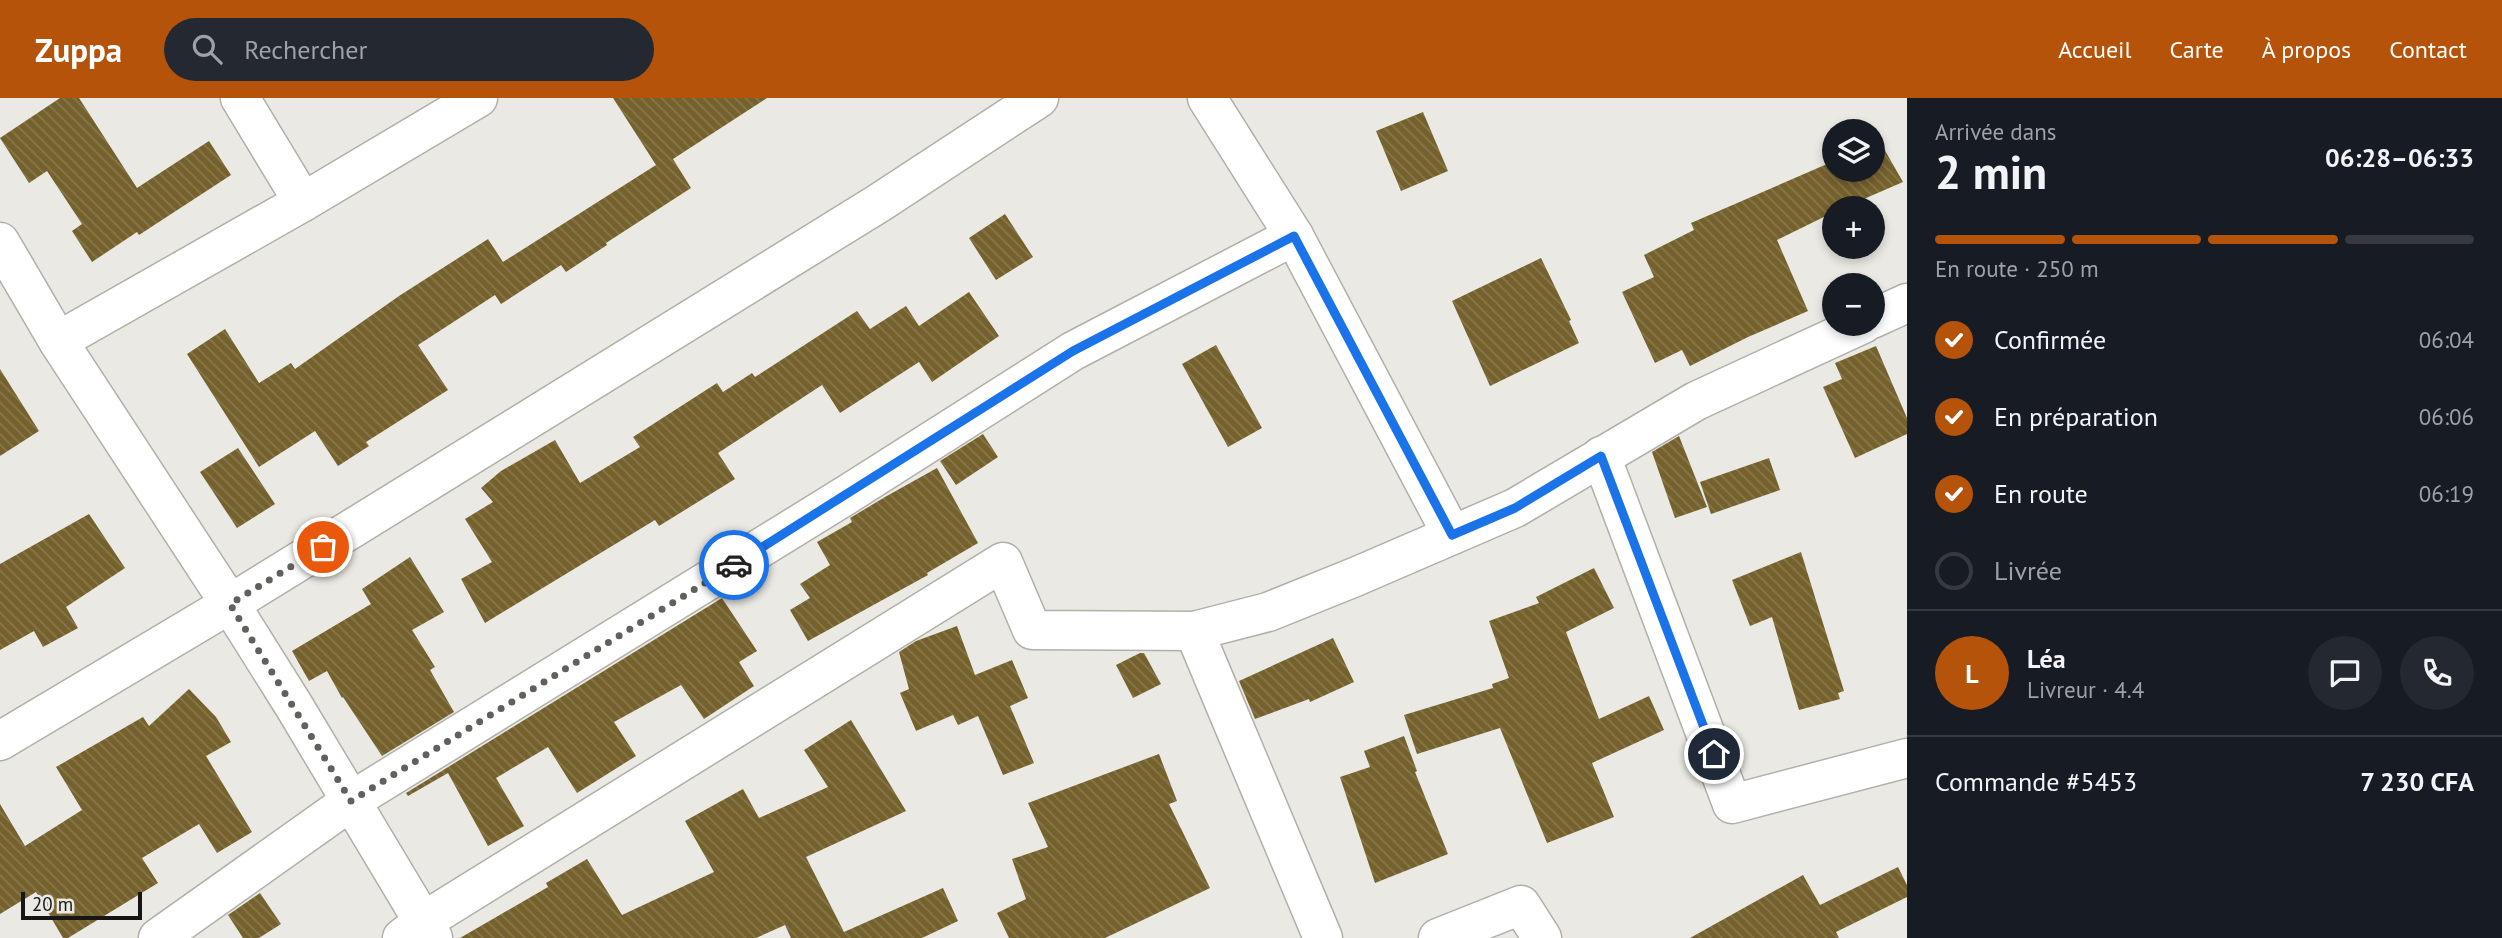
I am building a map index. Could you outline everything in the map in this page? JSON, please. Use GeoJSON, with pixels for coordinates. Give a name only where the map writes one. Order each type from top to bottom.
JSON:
{"type":"FeatureCollection","features":[{"type":"Feature","properties":{"kind":"street"},"geometry":{"type":"LineString","coordinates":[[240,98],[303,202]]}},
{"type":"Feature","properties":{"kind":"street"},"geometry":{"type":"LineString","coordinates":[[58,341],[303,202],[478,98]]}},
{"type":"Feature","properties":{"kind":"street"},"geometry":{"type":"LineString","coordinates":[[0,741],[230,604],[879,203],[1039,98]]}},
{"type":"Feature","properties":{"kind":"street"},"geometry":{"type":"LineString","coordinates":[[1207,98],[1294,236],[1452,535]]}},
{"type":"Feature","properties":{"kind":"street"},"geometry":{"type":"LineString","coordinates":[[158,938],[351,801],[848,494],[1073,351],[1294,236]]}},
{"type":"Feature","properties":{"kind":"street"},"geometry":{"type":"LineString","coordinates":[[0,243],[58,341],[230,604],[351,801],[420,932],[1003,562],[1032,630],[1194,631],[1268,612],[1515,508],[1696,401],[1837,336]]}},
{"type":"Feature","properties":{"kind":"street"},"geometry":{"type":"LineString","coordinates":[[1885,313],[1907,303]]}},
{"type":"Feature","properties":{"kind":"street"},"geometry":{"type":"LineString","coordinates":[[1601,456],[1732,804],[1907,758]]}},
{"type":"Feature","properties":{"kind":"street"},"geometry":{"type":"LineString","coordinates":[[1194,631],[1323,938]]}},
{"type":"Feature","properties":{"kind":"street"},"geometry":{"type":"LineString","coordinates":[[1438,938],[1521,905],[1542,938]]}},
{"type":"Feature","properties":{"kind":"building"},"geometry":{"type":"Polygon","coordinates":[[[60,98],[79,98],[137,188],[209,141],[231,175],[92,262],[72,231],[82,224],[47,171],[29,183],[0,138],[60,98]]]}},
{"type":"Feature","properties":{"kind":"building"},"geometry":{"type":"Polygon","coordinates":[[[613,98],[767,98],[673,159],[691,188],[566,272],[561,265],[501,304],[495,295],[418,345],[448,390],[366,442],[369,446],[338,466],[315,431],[259,467],[187,354],[225,329],[259,383],[291,363],[295,369],[399,296],[488,239],[503,262],[656,165],[613,98]]]}},
{"type":"Feature","properties":{"kind":"building"},"geometry":{"type":"Polygon","coordinates":[[[1423,112],[1448,171],[1401,191],[1376,131],[1423,112]]]}},
{"type":"Feature","properties":{"kind":"building"},"geometry":{"type":"Polygon","coordinates":[[[1885,150],[1903,182],[1871,196],[1822,196],[1822,218],[1777,240],[1808,311],[1690,366],[1682,350],[1655,363],[1622,292],[1654,277],[1644,255],[1694,230],[1691,223],[1822,166],[1822,182],[1885,182],[1885,150]]]}},
{"type":"Feature","properties":{"kind":"building"},"geometry":{"type":"Polygon","coordinates":[[[1005,214],[1033,257],[996,280],[969,238],[1005,214]]]}},
{"type":"Feature","properties":{"kind":"building"},"geometry":{"type":"Polygon","coordinates":[[[1541,258],[1579,343],[1490,386],[1452,301],[1541,258]]]}},
{"type":"Feature","properties":{"kind":"building"},"geometry":{"type":"Polygon","coordinates":[[[969,292],[999,336],[932,382],[919,362],[840,413],[822,385],[718,453],[735,479],[659,526],[655,520],[485,623],[461,579],[492,562],[465,519],[493,502],[481,488],[501,471],[555,440],[580,483],[640,447],[633,437],[717,383],[723,392],[752,373],[755,377],[857,311],[870,329],[906,306],[919,326],[969,292]]]}},
{"type":"Feature","properties":{"kind":"building"},"geometry":{"type":"Polygon","coordinates":[[[1216,345],[1262,428],[1228,447],[1182,364],[1216,345]]]}},
{"type":"Feature","properties":{"kind":"building"},"geometry":{"type":"Polygon","coordinates":[[[1876,346],[1907,418],[1907,434],[1855,458],[1823,387],[1842,379],[1835,363],[1876,346]]]}},
{"type":"Feature","properties":{"kind":"building"},"geometry":{"type":"Polygon","coordinates":[[[0,369],[39,431],[0,456],[0,369]]]}},
{"type":"Feature","properties":{"kind":"building"},"geometry":{"type":"Polygon","coordinates":[[[983,434],[998,457],[956,485],[940,461],[983,434]]]}},
{"type":"Feature","properties":{"kind":"building"},"geometry":{"type":"Polygon","coordinates":[[[1679,436],[1707,507],[1675,518],[1652,452],[1679,436]]]}},
{"type":"Feature","properties":{"kind":"building"},"geometry":{"type":"Polygon","coordinates":[[[238,448],[275,504],[237,528],[200,472],[238,448]]]}},
{"type":"Feature","properties":{"kind":"building"},"geometry":{"type":"Polygon","coordinates":[[[1769,458],[1780,490],[1711,514],[1700,482],[1769,458]]]}},
{"type":"Feature","properties":{"kind":"building"},"geometry":{"type":"Polygon","coordinates":[[[937,468],[978,543],[927,573],[928,575],[808,641],[790,610],[810,598],[800,584],[830,565],[817,542],[852,522],[850,518],[937,468]]]}},
{"type":"Feature","properties":{"kind":"building"},"geometry":{"type":"Polygon","coordinates":[[[89,514],[125,568],[66,607],[78,628],[43,647],[34,631],[0,650],[0,564],[89,514]]]}},
{"type":"Feature","properties":{"kind":"building"},"geometry":{"type":"Polygon","coordinates":[[[1801,552],[1844,691],[1838,693],[1840,699],[1799,710],[1772,617],[1750,626],[1732,580],[1801,552]]]}},
{"type":"Feature","properties":{"kind":"building"},"geometry":{"type":"Polygon","coordinates":[[[410,557],[444,612],[412,630],[435,667],[430,670],[454,712],[382,756],[327,671],[309,681],[292,651],[371,604],[362,589],[410,557]]]}},
{"type":"Feature","properties":{"kind":"building"},"geometry":{"type":"Polygon","coordinates":[[[1594,568],[1614,608],[1566,632],[1599,719],[1649,696],[1664,730],[1592,763],[1614,817],[1547,843],[1500,728],[1417,754],[1404,715],[1493,688],[1492,684],[1509,678],[1489,621],[1539,603],[1536,597],[1594,568]]]}},
{"type":"Feature","properties":{"kind":"building"},"geometry":{"type":"Polygon","coordinates":[[[722,598],[757,651],[739,662],[754,686],[704,719],[681,685],[614,722],[636,756],[577,793],[548,747],[496,778],[524,826],[488,846],[448,773],[408,796],[406,793],[722,598]]]}},
{"type":"Feature","properties":{"kind":"building"},"geometry":{"type":"Polygon","coordinates":[[[957,626],[975,675],[1012,660],[1028,698],[1010,706],[1034,763],[1003,775],[978,716],[958,725],[953,715],[916,731],[900,693],[909,689],[899,652],[916,641],[957,626]]]}},
{"type":"Feature","properties":{"kind":"building"},"geometry":{"type":"Polygon","coordinates":[[[1333,638],[1354,682],[1310,702],[1309,699],[1255,719],[1239,681],[1333,638]]]}},
{"type":"Feature","properties":{"kind":"building"},"geometry":{"type":"Polygon","coordinates":[[[1144,653],[1161,684],[1133,698],[1116,665],[1144,653]]]}},
{"type":"Feature","properties":{"kind":"building"},"geometry":{"type":"Polygon","coordinates":[[[189,689],[216,717],[231,742],[206,756],[252,832],[217,853],[199,824],[142,858],[158,883],[68,938],[63,938],[36,892],[0,914],[0,804],[25,846],[82,810],[56,767],[143,717],[149,726],[189,689]]]}},
{"type":"Feature","properties":{"kind":"building"},"geometry":{"type":"Polygon","coordinates":[[[851,720],[906,811],[806,857],[844,932],[943,888],[958,921],[922,938],[791,938],[785,925],[756,938],[460,938],[548,887],[546,883],[587,859],[622,915],[714,872],[685,821],[743,789],[759,818],[828,787],[804,750],[851,720]]]}},
{"type":"Feature","properties":{"kind":"building"},"geometry":{"type":"Polygon","coordinates":[[[1404,736],[1417,771],[1415,772],[1448,854],[1375,883],[1340,777],[1370,767],[1364,751],[1404,736]]]}},
{"type":"Feature","properties":{"kind":"building"},"geometry":{"type":"Polygon","coordinates":[[[1159,754],[1177,801],[1169,804],[1210,888],[1105,938],[1009,938],[997,913],[1026,899],[1012,859],[1048,847],[1028,803],[1159,754]]]}},
{"type":"Feature","properties":{"kind":"building"},"geometry":{"type":"Polygon","coordinates":[[[1898,867],[1907,885],[1907,897],[1836,932],[1839,938],[1690,938],[1803,875],[1820,905],[1898,867]]]}},
{"type":"Feature","properties":{"kind":"building"},"geometry":{"type":"Polygon","coordinates":[[[260,893],[281,924],[259,938],[243,938],[228,915],[260,893]]]}},
{"type":"Feature","properties":{"kind":"way so far"},"geometry":{"type":"LineString","coordinates":[[323,547],[230,604],[351,801],[734,565]]}},
{"type":"Feature","properties":{"kind":"route"},"geometry":{"type":"LineString","coordinates":[[734,565],[1073,351],[1294,236],[1452,535],[1515,508],[1601,456],[1714,754]]}}]}
